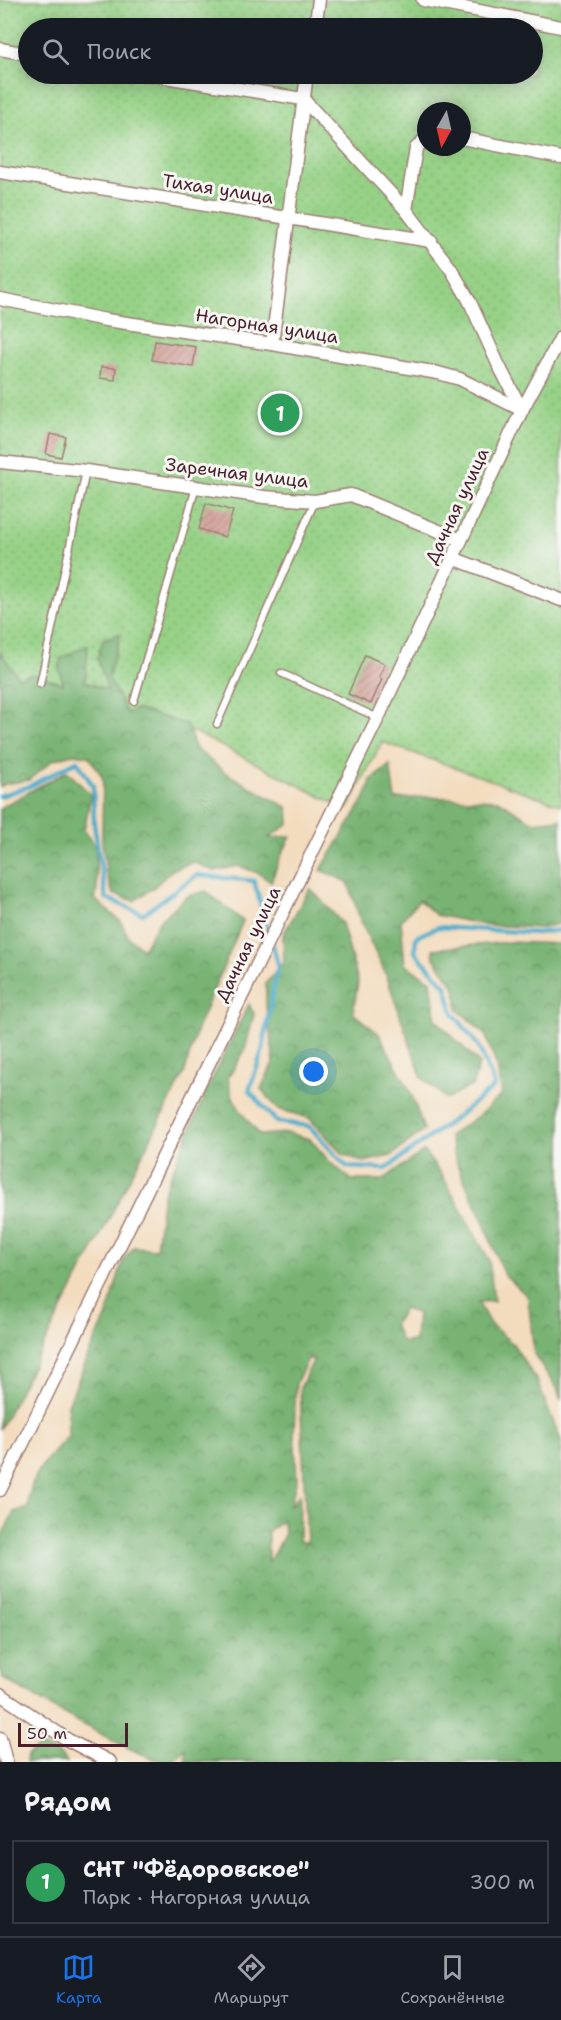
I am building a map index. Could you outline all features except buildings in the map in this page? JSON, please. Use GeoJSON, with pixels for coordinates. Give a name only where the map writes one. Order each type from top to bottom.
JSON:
{"type":"FeatureCollection","features":[{"type":"Feature","properties":{"kind":"street"},"geometry":{"type":"LineString","coordinates":[[316,18],[319,0]]}},
{"type":"Feature","properties":{"kind":"street"},"geometry":{"type":"LineString","coordinates":[[423,0],[515,18]]}},
{"type":"Feature","properties":{"kind":"street"},"geometry":{"type":"LineString","coordinates":[[543,23],[561,27]]}},
{"type":"Feature","properties":{"kind":"street"},"geometry":{"type":"LineString","coordinates":[[0,49],[18,52]]}},
{"type":"Feature","properties":{"kind":"street"},"geometry":{"type":"LineString","coordinates":[[209,84],[303,99],[406,210],[451,269],[469,300],[522,410]]}},
{"type":"Feature","properties":{"kind":"street"},"geometry":{"type":"LineString","coordinates":[[272,344],[305,84]]}},
{"type":"Feature","properties":{"kind":"street"},"geometry":{"type":"LineString","coordinates":[[471,140],[561,158]]}},
{"type":"Feature","properties":{"kind":"street"},"geometry":{"type":"LineString","coordinates":[[406,210],[417,147]]}},
{"type":"Feature","properties":{"kind":"street","name":"Тихая улица"},"geometry":{"type":"LineString","coordinates":[[0,172],[430,241]]}},
{"type":"Feature","properties":{"kind":"street","name":"Нагорная улица"},"geometry":{"type":"LineString","coordinates":[[0,299],[106,320],[272,344],[438,373],[460,379],[522,410]]}},
{"type":"Feature","properties":{"kind":"street","name":"Дачная улица"},"geometry":{"type":"LineString","coordinates":[[0,1490],[378,718],[522,410],[561,337]]}},
{"type":"Feature","properties":{"kind":"street","name":"Заречная улица"},"geometry":{"type":"LineString","coordinates":[[0,462],[315,501],[351,495],[461,540]]}},
{"type":"Feature","properties":{"kind":"street"},"geometry":{"type":"LineString","coordinates":[[453,558],[561,600]]}},
{"type":"Feature","properties":{"kind":"street"},"geometry":{"type":"LineString","coordinates":[[0,1694],[68,1740],[110,1762]]}},
{"type":"Feature","properties":{"kind":"street"},"geometry":{"type":"LineString","coordinates":[[0,1738],[6,1762]]}},
{"type":"Feature","properties":{"kind":"lane"},"geometry":{"type":"LineString","coordinates":[[40,684],[86,471]]}},
{"type":"Feature","properties":{"kind":"lane"},"geometry":{"type":"LineString","coordinates":[[134,701],[196,487]]}},
{"type":"Feature","properties":{"kind":"lane"},"geometry":{"type":"LineString","coordinates":[[217,724],[315,501]]}},
{"type":"Feature","properties":{"kind":"lane"},"geometry":{"type":"LineString","coordinates":[[281,673],[378,718]]}},
{"type":"Feature","properties":{"kind":"green space"},"geometry":{"type":"Polygon","coordinates":[[[0,0],[561,0],[561,805],[382,742],[347,810],[196,733],[0,680],[0,0]]]}},
{"type":"Feature","properties":{"kind":"green space"},"geometry":{"type":"Polygon","coordinates":[[[121,634],[108,677],[127,713],[136,709],[186,724],[196,749],[226,773],[288,808],[289,824],[268,838],[291,836],[271,882],[258,873],[239,866],[214,871],[193,862],[172,870],[134,901],[113,894],[107,876],[102,842],[103,778],[89,756],[72,754],[53,760],[29,780],[0,787],[0,652],[19,678],[33,674],[63,684],[59,667],[61,658],[88,645],[85,682],[108,690],[97,658],[104,638],[121,634]]]}},
{"type":"Feature","properties":{"kind":"green space"},"geometry":{"type":"Polygon","coordinates":[[[390,765],[395,799],[424,797],[498,800],[533,822],[561,819],[561,923],[543,928],[485,925],[436,915],[419,900],[401,921],[405,965],[431,981],[436,1020],[479,1063],[473,1085],[447,1099],[422,1078],[386,975],[361,922],[348,882],[321,870],[365,798],[371,780],[390,765]]]}},
{"type":"Feature","properties":{"kind":"green space"},"geometry":{"type":"Polygon","coordinates":[[[67,771],[91,795],[84,830],[96,847],[97,890],[95,899],[121,922],[129,938],[143,949],[159,921],[187,896],[206,891],[243,921],[197,1029],[184,1074],[0,1429],[0,808],[67,771]]]}},
{"type":"Feature","properties":{"kind":"green space"},"geometry":{"type":"Polygon","coordinates":[[[310,888],[342,923],[358,982],[353,1013],[379,1034],[411,1093],[424,1130],[391,1156],[363,1162],[343,1154],[309,1118],[278,1109],[261,1089],[274,1061],[266,1007],[266,983],[284,962],[283,935],[310,888]]]}},
{"type":"Feature","properties":{"kind":"green space"},"geometry":{"type":"Polygon","coordinates":[[[510,942],[561,944],[561,1401],[557,1389],[534,1354],[528,1297],[503,1273],[484,1223],[458,1167],[449,1136],[479,1115],[502,1094],[497,1067],[485,1034],[458,1010],[455,987],[434,958],[433,949],[510,942]]]}},
{"type":"Feature","properties":{"kind":"green space"},"geometry":{"type":"Polygon","coordinates":[[[249,1004],[254,1014],[245,1050],[228,1078],[235,1102],[260,1135],[288,1133],[310,1139],[330,1162],[352,1180],[382,1180],[424,1151],[443,1177],[489,1260],[494,1301],[478,1302],[490,1324],[513,1344],[537,1381],[561,1441],[561,1762],[185,1762],[186,1749],[168,1762],[155,1759],[112,1740],[2,1678],[0,1670],[0,1539],[14,1512],[28,1508],[35,1476],[68,1436],[68,1405],[106,1318],[123,1260],[134,1247],[156,1249],[163,1194],[208,1087],[249,1004]],[[404,1309],[394,1324],[401,1342],[415,1341],[417,1313],[404,1309]],[[308,1359],[296,1383],[294,1432],[297,1478],[290,1506],[300,1494],[299,1541],[307,1543],[300,1388],[314,1359],[308,1359]],[[283,1521],[268,1531],[268,1563],[284,1536],[283,1521]]]}},
{"type":"Feature","properties":{"kind":"green space"},"geometry":{"type":"Polygon","coordinates":[[[40,1746],[60,1754],[67,1762],[26,1762],[27,1755],[40,1746]]]}},
{"type":"Feature","properties":{"kind":"waterway"},"geometry":{"type":"LineString","coordinates":[[0,796],[30,786],[77,761],[93,786],[94,824],[106,898],[143,914],[197,875],[254,881],[269,934]]}},
{"type":"Feature","properties":{"kind":"waterway"},"geometry":{"type":"LineString","coordinates":[[272,942],[278,964],[262,1052],[249,1091],[277,1122],[309,1126],[347,1167],[386,1169],[495,1086],[478,1045],[453,1013],[446,986],[415,952],[416,937],[438,927],[537,933],[561,930]]}},
{"type":"Feature","properties":{"kind":"place","name":"СНТ \"Фёдоровское\""},"geometry":{"type":"Point","coordinates":[280,413]}}]}
